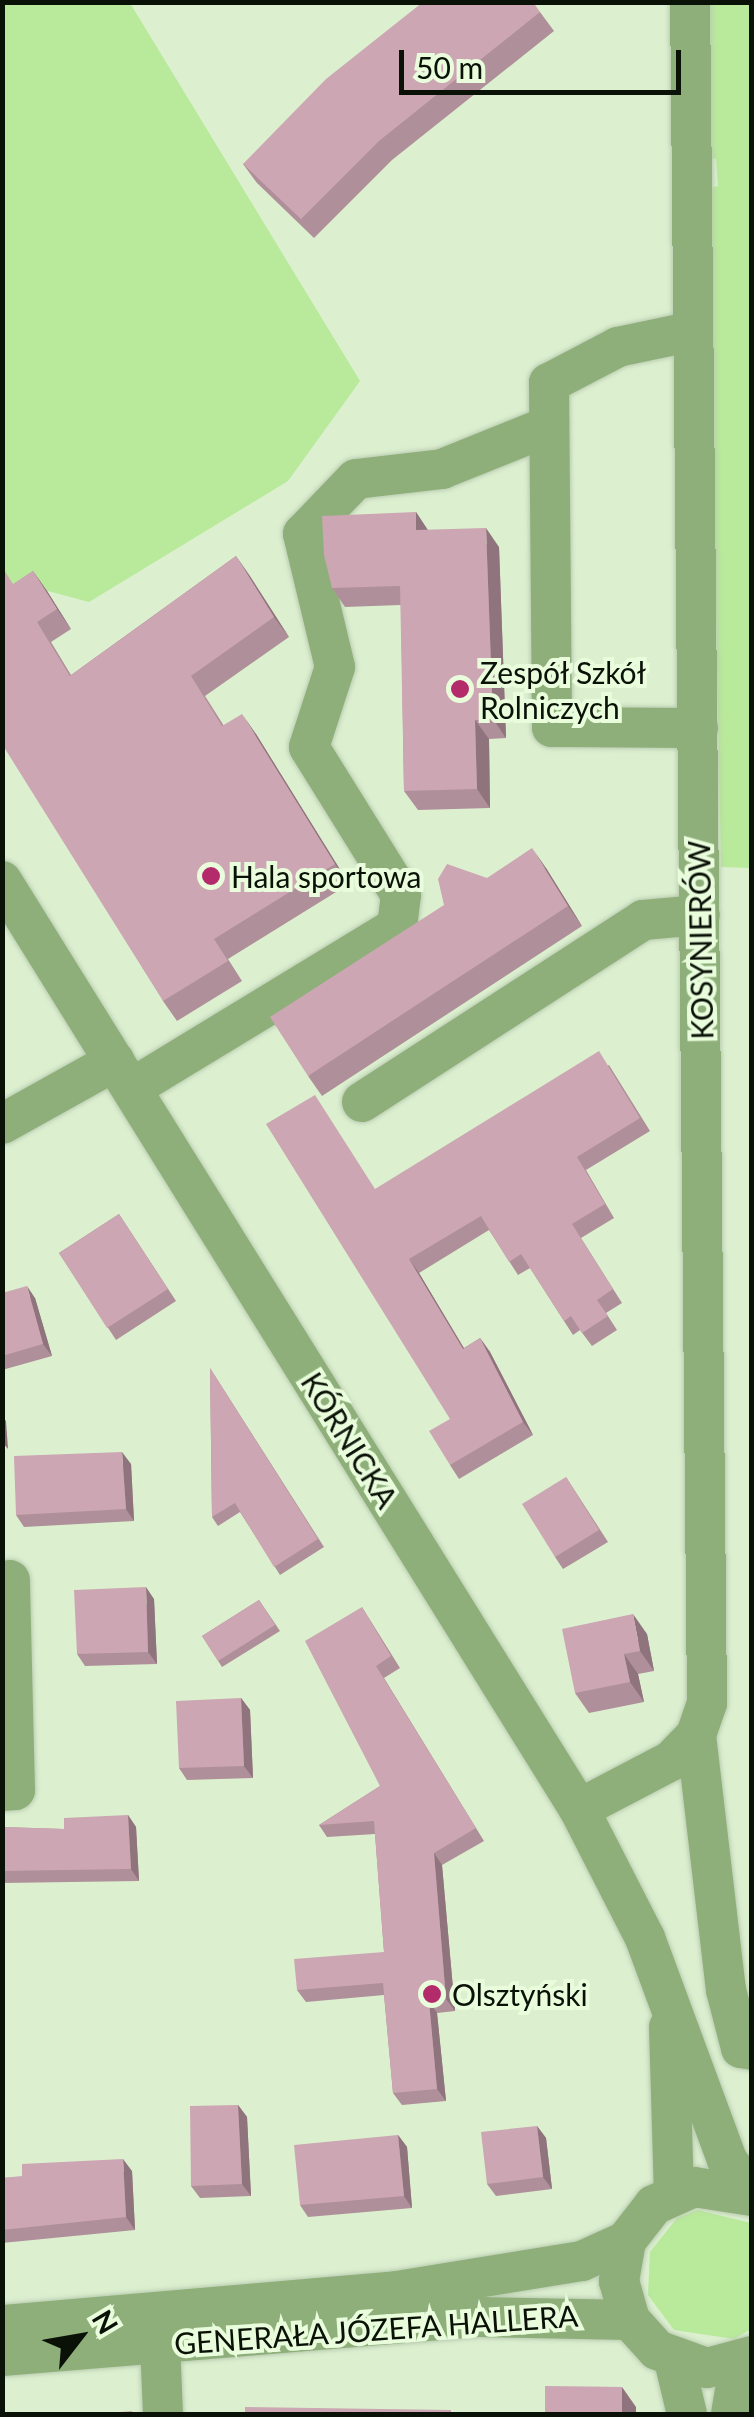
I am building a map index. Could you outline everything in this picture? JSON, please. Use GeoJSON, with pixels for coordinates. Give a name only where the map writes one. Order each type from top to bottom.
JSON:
{"type":"FeatureCollection","features":[{"type":"Feature","properties":{"kind":"street","name":"KOSYNIERÓW"},"geometry":{"type":"LineString","coordinates":[[690,2],[689,332],[698,728],[708,1650],[696,1735],[726,1990],[740,2048],[752,2050]]}},
{"type":"Feature","properties":{"kind":"street"},"geometry":{"type":"LineString","coordinates":[[689,332],[618,347],[548,384],[552,727],[698,728]]}},
{"type":"Feature","properties":{"kind":"street"},"geometry":{"type":"LineString","coordinates":[[2,1124],[123,1075],[397,928],[401,895],[309,747],[335,667],[303,534],[356,479],[442,469],[549,426]]}},
{"type":"Feature","properties":{"kind":"street","name":"KÓRNICKA"},"geometry":{"type":"LineString","coordinates":[[2,881],[579,1809],[645,1938],[669,2013],[702,2078],[727,2160],[752,2195]]}},
{"type":"Feature","properties":{"kind":"street"},"geometry":{"type":"LineString","coordinates":[[362,1102],[643,920],[700,915]]}},
{"type":"Feature","properties":{"kind":"street"},"geometry":{"type":"LineString","coordinates":[[2,1790],[15,1790],[10,1580]]}},
{"type":"Feature","properties":{"kind":"street"},"geometry":{"type":"LineString","coordinates":[[579,1809],[671,1761],[696,1735]]}},
{"type":"Feature","properties":{"kind":"street","name":"KÓRNICKA"},"geometry":{"type":"LineString","coordinates":[[669,2013],[674,2193]]}},
{"type":"Feature","properties":{"kind":"street"},"geometry":{"type":"LineString","coordinates":[[674,2193],[714,2186],[752,2195]]}},
{"type":"Feature","properties":{"kind":"street","name":"GENERAŁA JÓZEFA HALLERA"},"geometry":{"type":"LineString","coordinates":[[2,2325],[397,2292],[582,2262],[626,2241],[674,2193]]}},
{"type":"Feature","properties":{"kind":"street"},"geometry":{"type":"LineString","coordinates":[[626,2241],[619,2281],[630,2320],[674,2360],[688,2414]]}},
{"type":"Feature","properties":{"kind":"street","name":"GENERAŁA JÓZEFA HALLERA"},"geometry":{"type":"LineString","coordinates":[[2,2356],[480,2317],[630,2320]]}},
{"type":"Feature","properties":{"kind":"street"},"geometry":{"type":"LineString","coordinates":[[160,2343],[164,2414]]}},
{"type":"Feature","properties":{"kind":"street"},"geometry":{"type":"LineString","coordinates":[[674,2360],[746,2360],[730,2414]]}},
{"type":"Feature","properties":{"kind":"green space"},"geometry":{"type":"Polygon","coordinates":[[[2,3],[130,3],[360,381],[288,481],[89,602],[48,591],[27,604],[3,600],[2,3]]]}},
{"type":"Feature","properties":{"kind":"green space"},"geometry":{"type":"Polygon","coordinates":[[[705,3],[751,3],[751,868],[721,867],[708,188],[718,186],[716,159],[708,158],[705,3]]]}},
{"type":"Feature","properties":{"kind":"green space"},"geometry":{"type":"Polygon","coordinates":[[[698,2210],[751,2223],[751,2329],[734,2339],[674,2330],[648,2295],[650,2252],[677,2218],[698,2210]]]}},
{"type":"Feature","properties":{"kind":"building"},"geometry":{"type":"Polygon","coordinates":[[[423,2],[533,2],[540,12],[379,141],[301,219],[243,164],[326,79],[423,2]]]}},
{"type":"Feature","properties":{"kind":"building"},"geometry":{"type":"Polygon","coordinates":[[[416,512],[416,530],[486,528],[493,719],[475,720],[477,789],[404,791],[400,586],[332,588],[324,555],[322,516],[416,512]]]}},
{"type":"Feature","properties":{"kind":"building"},"geometry":{"type":"Polygon","coordinates":[[[236,556],[274,617],[191,676],[222,726],[242,714],[335,864],[214,939],[228,961],[163,1001],[2,744],[2,571],[13,584],[33,571],[57,609],[37,622],[70,676],[236,556]]]}},
{"type":"Feature","properties":{"kind":"building"},"geometry":{"type":"Polygon","coordinates":[[[532,848],[568,906],[308,1076],[270,1017],[444,905],[438,879],[447,864],[487,878],[532,848]]]}},
{"type":"Feature","properties":{"kind":"building"},"geometry":{"type":"Polygon","coordinates":[[[599,1051],[640,1118],[577,1157],[605,1204],[572,1224],[613,1289],[597,1300],[608,1316],[582,1333],[571,1316],[564,1321],[521,1254],[509,1262],[481,1216],[409,1259],[463,1349],[480,1338],[523,1422],[450,1465],[429,1431],[450,1419],[266,1124],[315,1095],[375,1189],[599,1051]]]}},
{"type":"Feature","properties":{"kind":"building"},"geometry":{"type":"Polygon","coordinates":[[[119,1214],[168,1289],[107,1328],[59,1253],[119,1214]]]}},
{"type":"Feature","properties":{"kind":"building"},"geometry":{"type":"Polygon","coordinates":[[[27,1286],[43,1344],[2,1356],[2,1293],[27,1286]]]}},
{"type":"Feature","properties":{"kind":"building"},"geometry":{"type":"Polygon","coordinates":[[[210,1368],[318,1539],[274,1567],[235,1503],[212,1517],[210,1368]]]}},
{"type":"Feature","properties":{"kind":"building"},"geometry":{"type":"Polygon","coordinates":[[[122,1452],[126,1509],[16,1515],[14,1456],[122,1452]]]}},
{"type":"Feature","properties":{"kind":"building"},"geometry":{"type":"Polygon","coordinates":[[[566,1477],[599,1530],[555,1557],[522,1504],[566,1477]]]}},
{"type":"Feature","properties":{"kind":"building"},"geometry":{"type":"Polygon","coordinates":[[[146,1587],[148,1652],[77,1654],[74,1590],[146,1587]]]}},
{"type":"Feature","properties":{"kind":"building"},"geometry":{"type":"Polygon","coordinates":[[[259,1600],[275,1625],[218,1661],[202,1636],[259,1600]]]}},
{"type":"Feature","properties":{"kind":"building"},"geometry":{"type":"Polygon","coordinates":[[[362,1607],[391,1656],[376,1666],[476,1828],[434,1853],[446,1999],[429,2001],[437,2089],[393,2093],[383,1983],[297,1990],[294,1959],[384,1952],[374,1821],[319,1825],[380,1786],[305,1641],[362,1607]]]}},
{"type":"Feature","properties":{"kind":"building"},"geometry":{"type":"Polygon","coordinates":[[[633,1614],[640,1651],[624,1654],[630,1682],[575,1693],[562,1629],[633,1614]]]}},
{"type":"Feature","properties":{"kind":"building"},"geometry":{"type":"Polygon","coordinates":[[[241,1698],[244,1766],[179,1768],[176,1701],[241,1698]]]}},
{"type":"Feature","properties":{"kind":"building"},"geometry":{"type":"Polygon","coordinates":[[[128,1815],[131,1869],[2,1871],[2,1827],[64,1829],[64,1818],[128,1815]]]}},
{"type":"Feature","properties":{"kind":"building"},"geometry":{"type":"Polygon","coordinates":[[[238,2105],[242,2184],[191,2186],[190,2106],[238,2105]]]}},
{"type":"Feature","properties":{"kind":"building"},"geometry":{"type":"Polygon","coordinates":[[[537,2126],[543,2177],[487,2184],[481,2132],[537,2126]]]}},
{"type":"Feature","properties":{"kind":"building"},"geometry":{"type":"Polygon","coordinates":[[[398,2135],[404,2196],[300,2205],[294,2145],[398,2135]]]}},
{"type":"Feature","properties":{"kind":"building"},"geometry":{"type":"Polygon","coordinates":[[[123,2159],[126,2217],[2,2230],[2,2178],[22,2176],[22,2164],[123,2159]]]}},
{"type":"Feature","properties":{"kind":"building"},"geometry":{"type":"Polygon","coordinates":[[[545,2386],[622,2387],[622,2414],[545,2414],[545,2386]]]}},
{"type":"Feature","properties":{"kind":"building"},"geometry":{"type":"Polygon","coordinates":[[[245,2407],[451,2410],[451,2414],[245,2414],[245,2407]]]}},
{"type":"Feature","properties":{"kind":"place","name":"Zespół Szkół Rolniczych"},"geometry":{"type":"Point","coordinates":[460,689]}},
{"type":"Feature","properties":{"kind":"place","name":"Hala sportowa"},"geometry":{"type":"Point","coordinates":[211,876]}},
{"type":"Feature","properties":{"kind":"place","name":"Olsztyński"},"geometry":{"type":"Point","coordinates":[432,1994]}}]}
